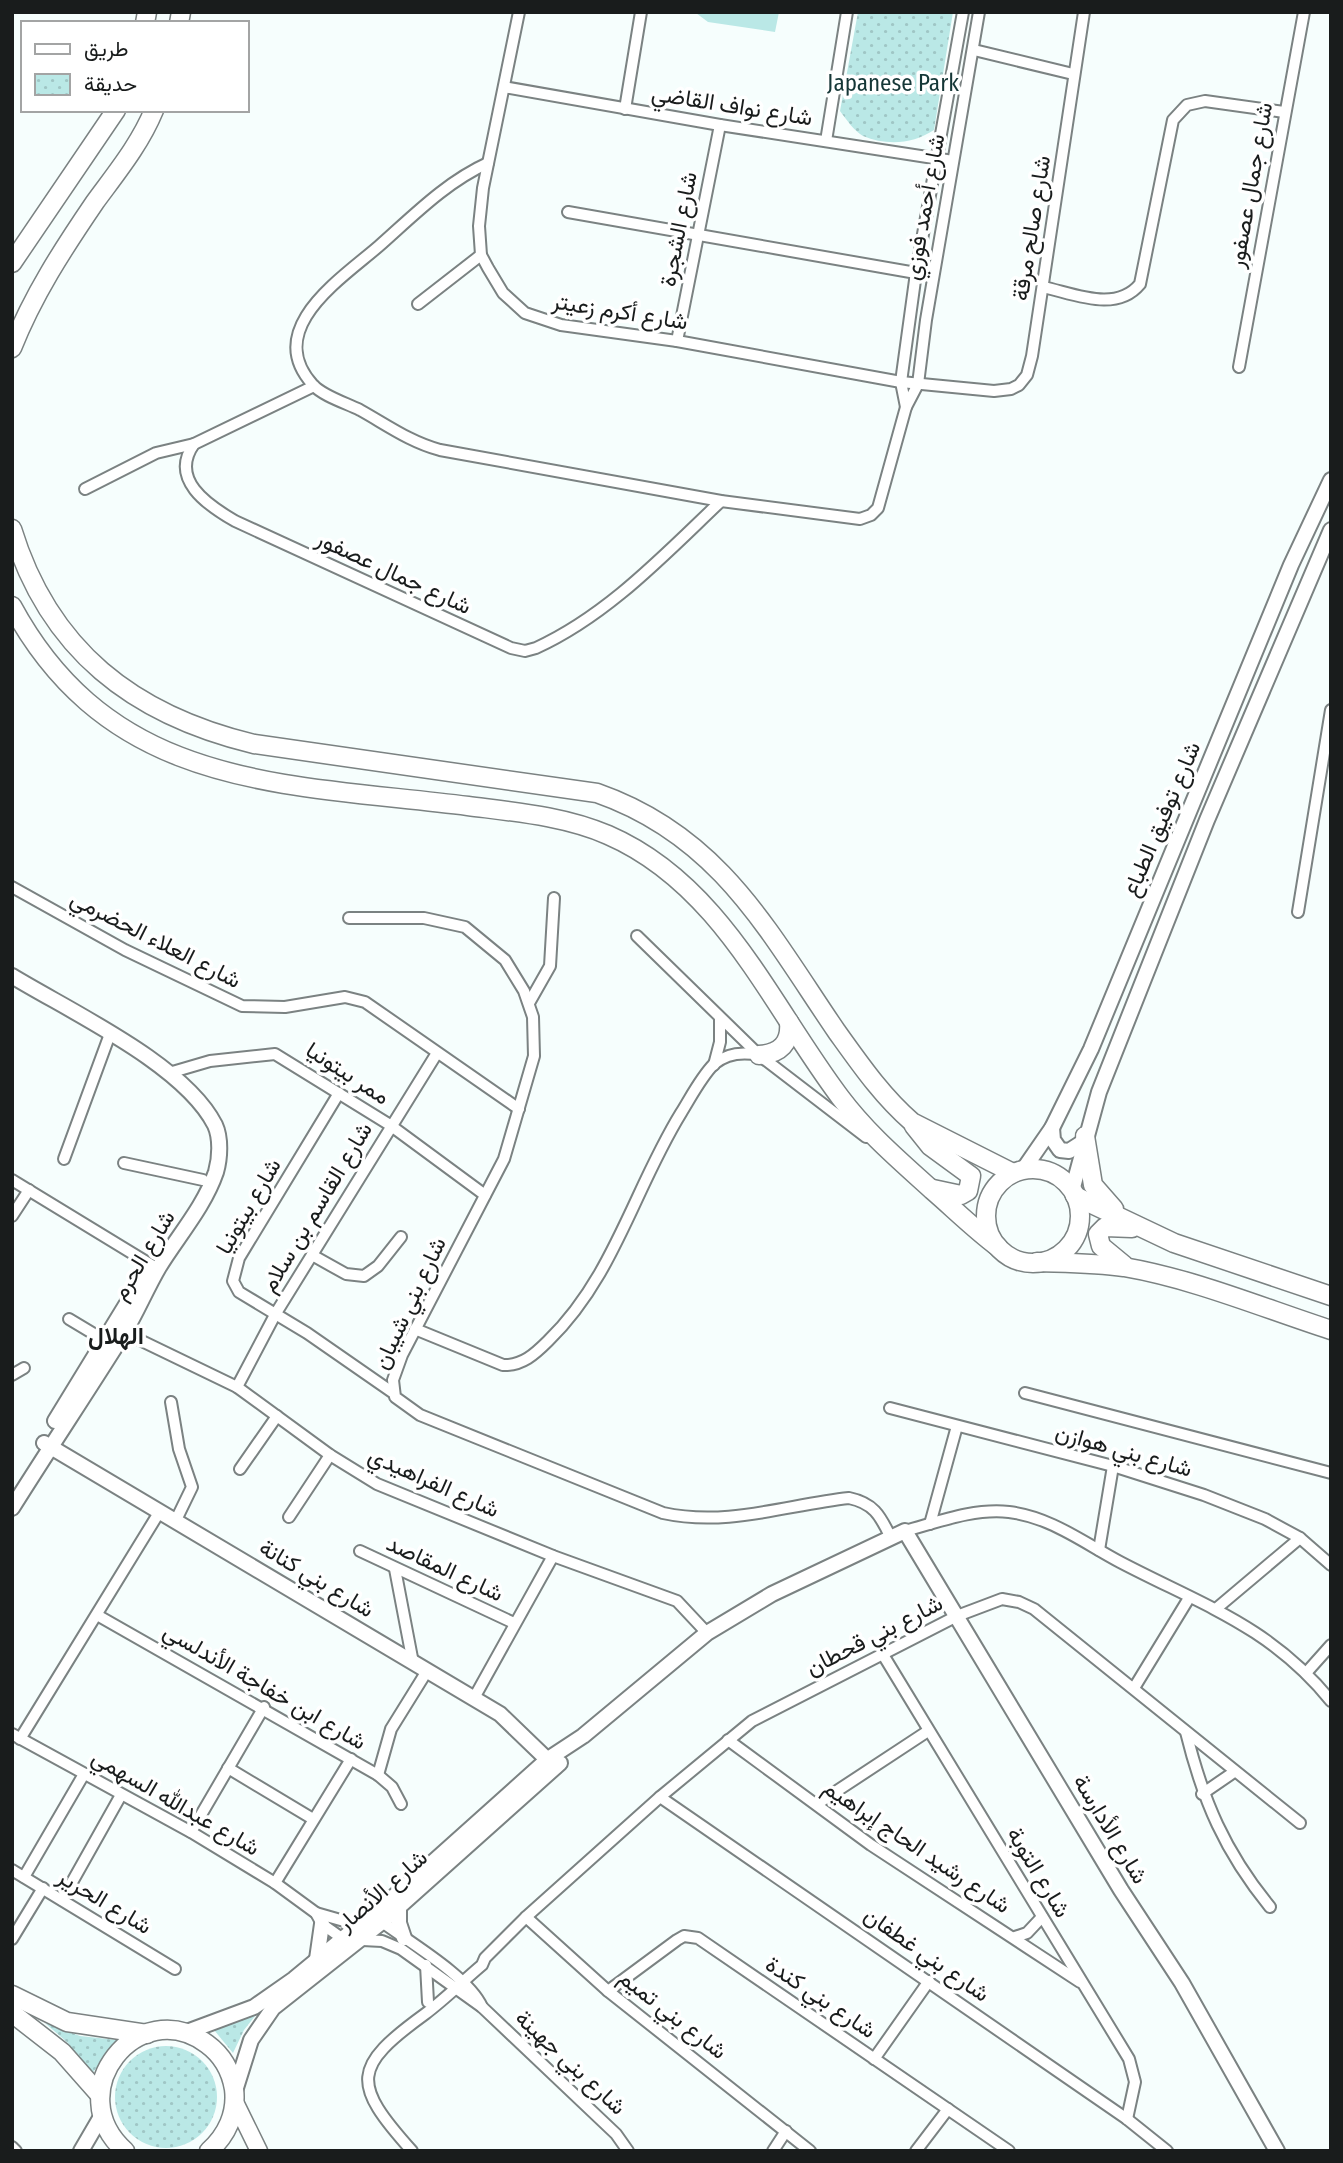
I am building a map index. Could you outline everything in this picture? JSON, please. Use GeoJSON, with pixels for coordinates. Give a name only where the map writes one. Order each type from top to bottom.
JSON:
{"type":"FeatureCollection","features":[{"type":"Feature","properties":{"kind":"main road"},"geometry":{"type":"LineString","coordinates":[[12,263],[115,112]]}},
{"type":"Feature","properties":{"kind":"main road"},"geometry":{"type":"LineString","coordinates":[[12,348],[48,271],[121,167],[153,112]]}},
{"type":"Feature","properties":{"kind":"main road"},"geometry":{"type":"LineString","coordinates":[[12,529],[30,578],[71,643],[107,677],[160,713],[226,737],[254,744],[597,793],[643,812],[678,834],[710,859],[745,900],[868,1075],[912,1122],[930,1146],[971,1176],[968,1191],[961,1195],[930,1187]]}},
{"type":"Feature","properties":{"kind":"main road"},"geometry":{"type":"LineString","coordinates":[[12,606],[40,652],[76,691],[120,728],[180,759],[237,775],[550,817],[605,833],[660,865],[699,897],[728,933],[840,1097],[888,1151],[998,1247],[1016,1259],[1127,1268],[1331,1330]]}},
{"type":"Feature","properties":{"kind":"main road"},"geometry":{"type":"LineString","coordinates":[[760,1055],[780,1050],[790,1032],[789,1022]]}},
{"type":"Feature","properties":{"kind":"main road"},"geometry":{"type":"LineString","coordinates":[[912,1122],[1018,1172],[1051,1173],[1074,1194],[1139,1229],[1331,1296]]}},
{"type":"Feature","properties":{"kind":"main road"},"geometry":{"type":"LineString","coordinates":[[1084,1139],[1087,1163],[1097,1192],[1139,1229]]}},
{"type":"Feature","properties":{"kind":"main road"},"geometry":{"type":"LineString","coordinates":[[998,1247],[988,1227],[988,1205],[998,1185],[1018,1172]]}},
{"type":"Feature","properties":{"kind":"main road"},"geometry":{"type":"LineString","coordinates":[[1037,1262],[1058,1255],[1073,1239],[1080,1218],[1074,1194]]}},
{"type":"Feature","properties":{"kind":"main road"},"geometry":{"type":"LineString","coordinates":[[1127,1268],[1101,1247],[1098,1234],[1102,1229],[1110,1227],[1139,1229]]}},
{"type":"Feature","properties":{"kind":"main road"},"geometry":{"type":"LineString","coordinates":[[12,1995],[68,2022],[147,2034]]}},
{"type":"Feature","properties":{"kind":"main road"},"geometry":{"type":"LineString","coordinates":[[12,2013],[62,2052],[100,2095]]}},
{"type":"Feature","properties":{"kind":"main road"},"geometry":{"type":"LineString","coordinates":[[125,2151],[109,2132],[102,2115],[100,2095],[103,2078],[114,2057],[125,2045],[147,2034],[165,2031],[184,2033],[204,2042],[219,2056],[228,2070],[234,2096],[259,2151]]}},
{"type":"Feature","properties":{"kind":"main road"},"geometry":{"type":"LineString","coordinates":[[209,2151],[228,2128],[234,2096]]}},
{"type":"Feature","properties":{"kind":"street","name":"شارع أكرم زعيتر"},"geometry":{"type":"LineString","coordinates":[[519,12],[480,211],[481,255],[503,293],[535,319],[677,341],[901,382]]}},
{"type":"Feature","properties":{"kind":"street"},"geometry":{"type":"LineString","coordinates":[[625,110],[641,12]]}},
{"type":"Feature","properties":{"kind":"street"},"geometry":{"type":"LineString","coordinates":[[827,141],[846,12]]}},
{"type":"Feature","properties":{"kind":"street","name":"شارع أحمد فوزي"},"geometry":{"type":"LineString","coordinates":[[906,407],[901,382],[916,273],[963,12]]}},
{"type":"Feature","properties":{"kind":"street","name":"شارع أحمد فوزي"},"geometry":{"type":"LineString","coordinates":[[721,501],[860,519],[872,515],[882,497],[906,407],[918,384],[979,12]]}},
{"type":"Feature","properties":{"kind":"street","name":"شارع صالح مرقة"},"geometry":{"type":"LineString","coordinates":[[901,382],[993,391],[1011,390],[1019,385],[1030,366],[1084,12]]}},
{"type":"Feature","properties":{"kind":"street","name":"شارع جمال عصفور"},"geometry":{"type":"LineString","coordinates":[[1239,366],[1304,12]]}},
{"type":"Feature","properties":{"kind":"street"},"geometry":{"type":"LineString","coordinates":[[974,50],[1073,74]]}},
{"type":"Feature","properties":{"kind":"street","name":"شارع نواف القاضي"},"geometry":{"type":"LineString","coordinates":[[504,87],[625,110],[953,161]]}},
{"type":"Feature","properties":{"kind":"street"},"geometry":{"type":"LineString","coordinates":[[1043,287],[1114,301],[1126,297],[1140,284],[1173,120],[1188,105],[1205,101],[1284,113]]}},
{"type":"Feature","properties":{"kind":"street","name":"شارع الشجرة"},"geometry":{"type":"LineString","coordinates":[[677,341],[720,125]]}},
{"type":"Feature","properties":{"kind":"street"},"geometry":{"type":"LineString","coordinates":[[488,163],[450,185],[325,293],[306,314],[298,330],[297,349],[302,368],[314,386],[425,446],[721,501]]}},
{"type":"Feature","properties":{"kind":"street"},"geometry":{"type":"LineString","coordinates":[[568,212],[916,273]]}},
{"type":"Feature","properties":{"kind":"street"},"geometry":{"type":"LineString","coordinates":[[418,304],[481,255]]}},
{"type":"Feature","properties":{"kind":"street"},"geometry":{"type":"LineString","coordinates":[[85,489],[156,453],[194,444],[314,386]]}},
{"type":"Feature","properties":{"kind":"street","name":"شارع جمال عصفور"},"geometry":{"type":"LineString","coordinates":[[194,444],[185,461],[185,473],[193,490],[223,514],[490,640],[525,651],[548,642],[633,584],[721,501]]}},
{"type":"Feature","properties":{"kind":"street","name":"شارع توفيق الطباع"},"geometry":{"type":"LineString","coordinates":[[1018,1172],[1052,1128],[1091,1049],[1291,565],[1331,480]]}},
{"type":"Feature","properties":{"kind":"street","name":"شارع توفيق الطباع"},"geometry":{"type":"LineString","coordinates":[[1074,1194],[1084,1139],[1099,1092],[1208,820],[1331,530]]}},
{"type":"Feature","properties":{"kind":"street"},"geometry":{"type":"LineString","coordinates":[[1291,565],[1313,575]]}},
{"type":"Feature","properties":{"kind":"street"},"geometry":{"type":"LineString","coordinates":[[1298,912],[1331,710]]}},
{"type":"Feature","properties":{"kind":"street","name":"شارع العلاء الحضرمي"},"geometry":{"type":"LineString","coordinates":[[12,887],[125,950],[220,998],[259,1009],[345,997],[356,999],[519,1109]]}},
{"type":"Feature","properties":{"kind":"street"},"geometry":{"type":"LineString","coordinates":[[529,1003],[550,966],[554,898]]}},
{"type":"Feature","properties":{"kind":"street","name":"شارع بني شيبان"},"geometry":{"type":"LineString","coordinates":[[349,918],[424,918],[465,927],[505,960],[529,1003],[535,1035],[534,1056],[505,1159],[395,1372],[392,1392],[403,1406],[419,1415],[663,1513],[689,1519],[720,1519],[849,1498],[870,1505],[879,1513],[890,1536]]}},
{"type":"Feature","properties":{"kind":"street"},"geometry":{"type":"LineString","coordinates":[[637,936],[760,1055],[829,1110],[888,1151]]}},
{"type":"Feature","properties":{"kind":"street","name":"شارع الحرم"},"geometry":{"type":"LineString","coordinates":[[13,981],[110,1034],[169,1073],[193,1091],[214,1123],[219,1143],[216,1172],[200,1206],[154,1266]]}},
{"type":"Feature","properties":{"kind":"street"},"geometry":{"type":"LineString","coordinates":[[415,1329],[503,1365],[520,1363],[545,1345],[574,1313],[602,1273],[666,1139],[714,1065],[720,1042],[720,1018]]}},
{"type":"Feature","properties":{"kind":"street"},"geometry":{"type":"LineString","coordinates":[[64,1159],[110,1034]]}},
{"type":"Feature","properties":{"kind":"street","name":"شارع القاسم بن سلام"},"geometry":{"type":"LineString","coordinates":[[237,1387],[276,1313],[437,1053]]}},
{"type":"Feature","properties":{"kind":"street","name":"ممر بيتونيا"},"geometry":{"type":"LineString","coordinates":[[169,1073],[211,1061],[275,1054],[390,1125],[485,1195]]}},
{"type":"Feature","properties":{"kind":"street"},"geometry":{"type":"LineString","coordinates":[[714,1065],[736,1054],[760,1055]]}},
{"type":"Feature","properties":{"kind":"street","name":"شارع بيتونيا"},"geometry":{"type":"LineString","coordinates":[[339,1093],[234,1269],[233,1281],[239,1292],[276,1313],[392,1392]]}},
{"type":"Feature","properties":{"kind":"street","name":"شارع الحرم"},"geometry":{"type":"LineString","coordinates":[[12,1490],[46,1444],[119,1330],[203,1180],[214,1148],[214,1123]]}},
{"type":"Feature","properties":{"kind":"street"},"geometry":{"type":"LineString","coordinates":[[1052,1128],[1053,1140],[1060,1150],[1069,1151],[1084,1139]]}},
{"type":"Feature","properties":{"kind":"street"},"geometry":{"type":"LineString","coordinates":[[124,1164],[203,1180]]}},
{"type":"Feature","properties":{"kind":"street"},"geometry":{"type":"LineString","coordinates":[[12,1180],[154,1266]]}},
{"type":"Feature","properties":{"kind":"street"},"geometry":{"type":"LineString","coordinates":[[12,1216],[29,1191]]}},
{"type":"Feature","properties":{"kind":"street"},"geometry":{"type":"LineString","coordinates":[[312,1255],[346,1274],[364,1276],[378,1266],[401,1237]]}},
{"type":"Feature","properties":{"kind":"street"},"geometry":{"type":"LineString","coordinates":[[69,1319],[110,1343]]}},
{"type":"Feature","properties":{"kind":"street","name":"شارع الفراهيدي"},"geometry":{"type":"LineString","coordinates":[[119,1330],[237,1387],[330,1455],[388,1489],[554,1556],[677,1601],[707,1633]]}},
{"type":"Feature","properties":{"kind":"street"},"geometry":{"type":"LineString","coordinates":[[12,1375],[24,1368]]}},
{"type":"Feature","properties":{"kind":"street","name":"شارع بني هوازن"},"geometry":{"type":"LineString","coordinates":[[1025,1393],[1331,1473]]}},
{"type":"Feature","properties":{"kind":"street"},"geometry":{"type":"LineString","coordinates":[[171,1402],[179,1449],[192,1487],[176,1520]]}},
{"type":"Feature","properties":{"kind":"street","name":"شارع بني هوازن"},"geometry":{"type":"LineString","coordinates":[[890,1408],[1113,1466],[1204,1495],[1265,1519],[1300,1538],[1331,1565]]}},
{"type":"Feature","properties":{"kind":"street"},"geometry":{"type":"LineString","coordinates":[[240,1469],[277,1416]]}},
{"type":"Feature","properties":{"kind":"street"},"geometry":{"type":"LineString","coordinates":[[930,1524],[957,1426]]}},
{"type":"Feature","properties":{"kind":"street","name":"شارع الحرم"},"geometry":{"type":"LineString","coordinates":[[12,1508],[46,1444]]}},
{"type":"Feature","properties":{"kind":"street","name":"شارع بني كنانة"},"geometry":{"type":"LineString","coordinates":[[46,1444],[474,1698],[516,1726],[552,1763]]}},
{"type":"Feature","properties":{"kind":"street"},"geometry":{"type":"LineString","coordinates":[[289,1517],[330,1455]]}},
{"type":"Feature","properties":{"kind":"street"},"geometry":{"type":"LineString","coordinates":[[1099,1550],[1113,1466]]}},
{"type":"Feature","properties":{"kind":"street"},"geometry":{"type":"LineString","coordinates":[[16,1736],[97,1615],[160,1511]]}},
{"type":"Feature","properties":{"kind":"street"},"geometry":{"type":"LineString","coordinates":[[905,1531],[979,1513],[1009,1512],[1047,1521],[1189,1598],[1217,1608],[1282,1650],[1331,1701]]}},
{"type":"Feature","properties":{"kind":"street","name":"شارع الأنصار"},"geometry":{"type":"LineString","coordinates":[[234,2096],[251,2040],[273,2008],[382,1922],[439,1864],[583,1736],[707,1633],[772,1594],[905,1531]]}},
{"type":"Feature","properties":{"kind":"street","name":"شارع الأدارسة"},"geometry":{"type":"LineString","coordinates":[[905,1531],[1121,1890],[1182,1983],[1277,2151]]}},
{"type":"Feature","properties":{"kind":"street"},"geometry":{"type":"LineString","coordinates":[[1217,1608],[1300,1538]]}},
{"type":"Feature","properties":{"kind":"street","name":"شارع المقاصد"},"geometry":{"type":"LineString","coordinates":[[360,1551],[514,1623]]}},
{"type":"Feature","properties":{"kind":"street"},"geometry":{"type":"LineString","coordinates":[[474,1698],[554,1556]]}},
{"type":"Feature","properties":{"kind":"street"},"geometry":{"type":"LineString","coordinates":[[395,1569],[413,1663]]}},
{"type":"Feature","properties":{"kind":"street"},"geometry":{"type":"LineString","coordinates":[[1134,1688],[1189,1598]]}},
{"type":"Feature","properties":{"kind":"street","name":"شارع بني قحطان"},"geometry":{"type":"LineString","coordinates":[[455,1983],[482,1965],[485,1958],[526,1917],[660,1797],[752,1721],[957,1616],[1002,1600],[1019,1602],[1034,1609],[1300,1823]]}},
{"type":"Feature","properties":{"kind":"street","name":"شارع ابن خفاجة الأندلسي"},"geometry":{"type":"LineString","coordinates":[[97,1615],[264,1707],[379,1775],[392,1787],[401,1804]]}},
{"type":"Feature","properties":{"kind":"street"},"geometry":{"type":"LineString","coordinates":[[1306,1673],[1331,1645]]}},
{"type":"Feature","properties":{"kind":"street","name":"شارع التوبة"},"geometry":{"type":"LineString","coordinates":[[882,1653],[1085,1985],[1134,2072],[1135,2090],[1128,2119]]}},
{"type":"Feature","properties":{"kind":"street"},"geometry":{"type":"LineString","coordinates":[[379,1775],[391,1730],[427,1671]]}},
{"type":"Feature","properties":{"kind":"street"},"geometry":{"type":"LineString","coordinates":[[191,1832],[264,1707]]}},
{"type":"Feature","properties":{"kind":"street"},"geometry":{"type":"LineString","coordinates":[[817,1804],[928,1731]]}},
{"type":"Feature","properties":{"kind":"street"},"geometry":{"type":"LineString","coordinates":[[1186,1732],[1202,1794],[1230,1852],[1270,1907]]}},
{"type":"Feature","properties":{"kind":"street","name":"شارع عبدالله السهمي"},"geometry":{"type":"LineString","coordinates":[[16,1736],[191,1832],[275,1883],[343,1939],[358,1941]]}},
{"type":"Feature","properties":{"kind":"street","name":"شارع رشيد الحاج إبراهيم"},"geometry":{"type":"LineString","coordinates":[[728,1740],[871,1845],[1085,1985]]}},
{"type":"Feature","properties":{"kind":"street"},"geometry":{"type":"LineString","coordinates":[[275,1883],[351,1759]]}},
{"type":"Feature","properties":{"kind":"street"},"geometry":{"type":"LineString","coordinates":[[228,1768],[313,1819]]}},
{"type":"Feature","properties":{"kind":"street"},"geometry":{"type":"LineString","coordinates":[[1202,1794],[1234,1772]]}},
{"type":"Feature","properties":{"kind":"street"},"geometry":{"type":"LineString","coordinates":[[24,1877],[84,1774]]}},
{"type":"Feature","properties":{"kind":"street"},"geometry":{"type":"LineString","coordinates":[[62,1900],[121,1795]]}},
{"type":"Feature","properties":{"kind":"street","name":"شارع بني غطفان"},"geometry":{"type":"LineString","coordinates":[[660,1797],[1128,2119],[1167,2151]]}},
{"type":"Feature","properties":{"kind":"street","name":"شارع الأنصار"},"geometry":{"type":"LineString","coordinates":[[184,2033],[254,2007],[439,1864]]}},
{"type":"Feature","properties":{"kind":"street","name":"شارع الحرير"},"geometry":{"type":"LineString","coordinates":[[12,1870],[175,1969]]}},
{"type":"Feature","properties":{"kind":"street"},"geometry":{"type":"LineString","coordinates":[[12,1939],[43,1888]]}},
{"type":"Feature","properties":{"kind":"street"},"geometry":{"type":"LineString","coordinates":[[398,1906],[398,1923],[404,1938]]}},
{"type":"Feature","properties":{"kind":"street","name":"شارع بني تميم"},"geometry":{"type":"LineString","coordinates":[[526,1917],[608,1991],[786,2131],[799,2145],[810,2151]]}},
{"type":"Feature","properties":{"kind":"street"},"geometry":{"type":"LineString","coordinates":[[1015,1937],[1027,1933],[1042,1917]]}},
{"type":"Feature","properties":{"kind":"street"},"geometry":{"type":"LineString","coordinates":[[317,1959],[319,1919]]}},
{"type":"Feature","properties":{"kind":"street","name":"شارع عبدالله السهمي"},"geometry":{"type":"LineString","coordinates":[[319,1919],[358,1925],[382,1922]]}},
{"type":"Feature","properties":{"kind":"street","name":"شارع بني جهينة"},"geometry":{"type":"LineString","coordinates":[[382,1922],[482,2007],[616,2134],[628,2151]]}},
{"type":"Feature","properties":{"kind":"street","name":"شارع بني كندة"},"geometry":{"type":"LineString","coordinates":[[608,1991],[677,1940],[684,1936],[698,1938],[1009,2151]]}},
{"type":"Feature","properties":{"kind":"street","name":"شارع بني جهينة"},"geometry":{"type":"LineString","coordinates":[[358,1941],[391,1944],[455,1983]]}},
{"type":"Feature","properties":{"kind":"street"},"geometry":{"type":"LineString","coordinates":[[426,1965],[428,2002]]}},
{"type":"Feature","properties":{"kind":"street"},"geometry":{"type":"LineString","coordinates":[[874,2059],[929,1981]]}},
{"type":"Feature","properties":{"kind":"street"},"geometry":{"type":"LineString","coordinates":[[413,2020],[428,2002],[455,1983]]}},
{"type":"Feature","properties":{"kind":"street"},"geometry":{"type":"LineString","coordinates":[[412,2151],[378,2111],[367,2083],[372,2060],[455,1983]]}},
{"type":"Feature","properties":{"kind":"street"},"geometry":{"type":"LineString","coordinates":[[916,2151],[947,2109]]}},
{"type":"Feature","properties":{"kind":"street"},"geometry":{"type":"LineString","coordinates":[[81,2151],[102,2115]]}},
{"type":"Feature","properties":{"kind":"street"},"geometry":{"type":"LineString","coordinates":[[773,2151],[786,2131]]}},
{"type":"Feature","properties":{"kind":"green space"},"geometry":{"type":"Polygon","coordinates":[[[779,12],[775,32],[708,22],[696,13],[779,12]]]}},
{"type":"Feature","properties":{"kind":"green space","name":"Japanese Park"},"geometry":{"type":"Polygon","coordinates":[[[858,12],[953,12],[934,130],[926,135],[900,142],[872,139],[860,134],[840,111],[858,12]]]}},
{"type":"Feature","properties":{"kind":"green space"},"geometry":{"type":"Polygon","coordinates":[[[259,2011],[244,2030],[233,2053],[214,2030],[259,2011]]]}},
{"type":"Feature","properties":{"kind":"green space"},"geometry":{"type":"Polygon","coordinates":[[[45,2023],[80,2036],[117,2040],[91,2075],[68,2043],[45,2023]]]}},
{"type":"Feature","properties":{"kind":"green space"},"geometry":{"type":"Polygon","coordinates":[[[166,2046],[186,2050],[202,2061],[213,2077],[217,2097],[213,2117],[202,2133],[186,2144],[166,2148],[146,2144],[130,2133],[119,2117],[115,2097],[119,2077],[130,2061],[146,2050],[166,2046]]]}},
{"type":"Feature","properties":{"kind":"district","name":"الهلال"},"geometry":{"type":"Point","coordinates":[116,1336]}}]}
